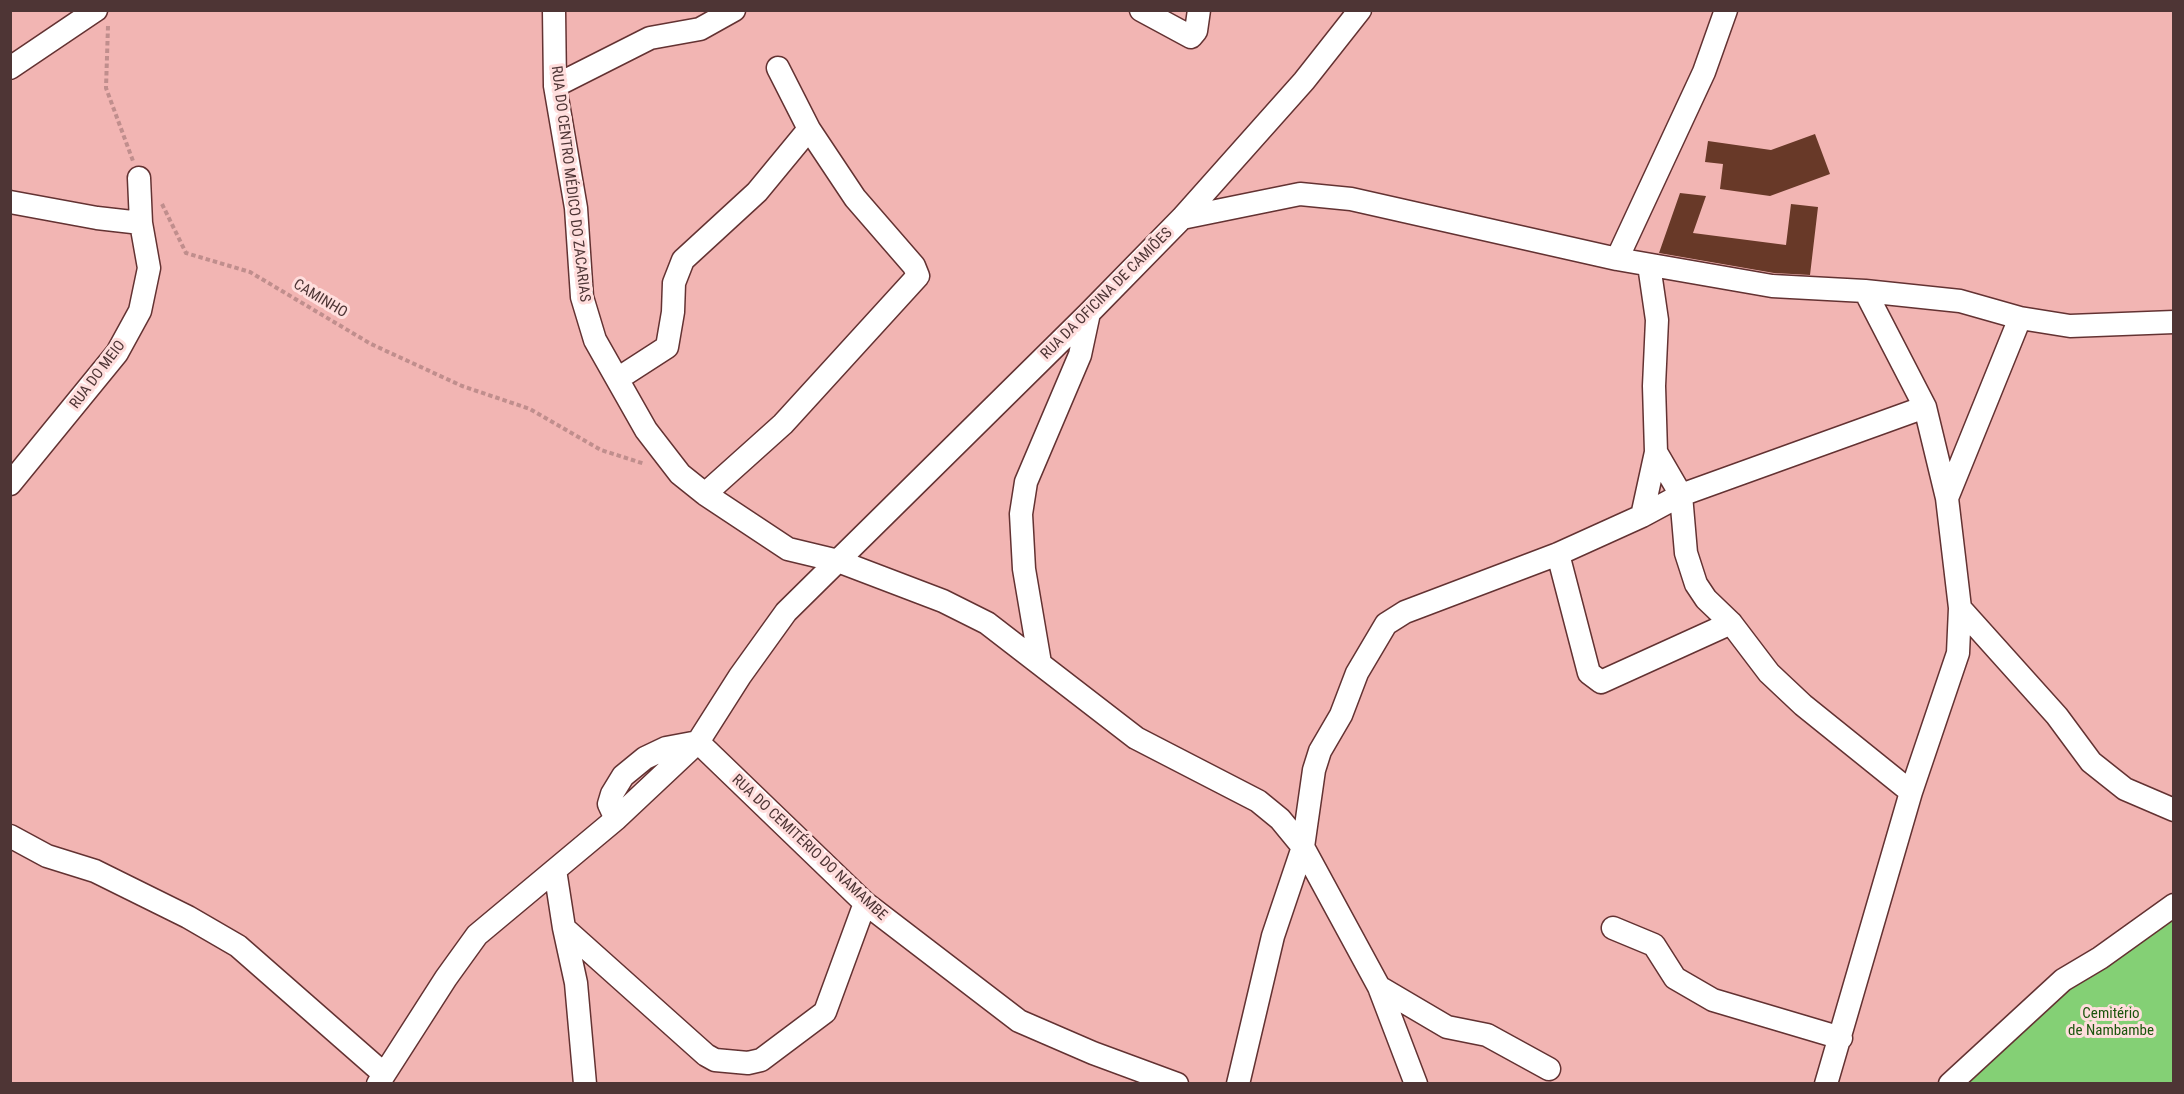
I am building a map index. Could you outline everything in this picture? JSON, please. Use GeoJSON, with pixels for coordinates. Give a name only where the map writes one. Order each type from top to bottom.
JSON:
{"type":"FeatureCollection","features":[{"type":"Feature","properties":{"kind":"street","name":"RUA DO CENTRO MÉDICO DO ZACARIAS"},"geometry":{"type":"LineString","coordinates":[[554,10],[555,86],[576,208],[582,297],[596,340],[646,430],[680,474],[705,494],[788,549],[838,561],[943,601],[978,618],[1136,738],[1258,801],[1280,819],[1304,847],[1379,987],[1416,1083]]}},
{"type":"Feature","properties":{"kind":"street"},"geometry":{"type":"LineString","coordinates":[[555,86],[650,38],[700,29],[734,10]]}},
{"type":"Feature","properties":{"kind":"street"},"geometry":{"type":"LineString","coordinates":[[1141,10],[1191,37],[1196,31],[1199,10]]}},
{"type":"Feature","properties":{"kind":"street","name":"RUA DA OFICINA DE CAMIÕES"},"geometry":{"type":"LineString","coordinates":[[381,1079],[477,934],[616,819],[698,742],[740,676],[786,612],[1089,314],[1182,218],[1304,81],[1360,10]]}},
{"type":"Feature","properties":{"kind":"street"},"geometry":{"type":"LineString","coordinates":[[1617,260],[1704,72],[1726,10]]}},
{"type":"Feature","properties":{"kind":"street"},"geometry":{"type":"LineString","coordinates":[[10,68],[102,16]]}},
{"type":"Feature","properties":{"kind":"street"},"geometry":{"type":"LineString","coordinates":[[705,494],[783,423],[918,276],[914,266],[855,198],[808,129],[778,68]]}},
{"type":"Feature","properties":{"kind":"street"},"geometry":{"type":"LineString","coordinates":[[619,378],[667,347],[673,312],[674,283],[683,260],[757,192],[808,129]]}},
{"type":"Feature","properties":{"kind":"street","name":"RUA DO MEIO"},"geometry":{"type":"LineString","coordinates":[[10,484],[117,353],[140,311],[149,268],[141,223],[139,178]]}},
{"type":"Feature","properties":{"kind":"street"},"geometry":{"type":"LineString","coordinates":[[1182,218],[1300,194],[1351,199],[1617,260],[1772,286],[1865,291],[1960,301],[2020,318],[2070,326],[2174,322]]}},
{"type":"Feature","properties":{"kind":"street"},"geometry":{"type":"LineString","coordinates":[[10,202],[96,218],[141,223]]}},
{"type":"Feature","properties":{"kind":"street"},"geometry":{"type":"LineString","coordinates":[[1642,516],[1656,452],[1654,386],[1657,320],[1649,265]]}},
{"type":"Feature","properties":{"kind":"street"},"geometry":{"type":"LineString","coordinates":[[1826,1083],[1911,792],[1958,653],[1960,608],[1947,498],[1925,407],[1865,291]]}},
{"type":"Feature","properties":{"kind":"street"},"geometry":{"type":"LineString","coordinates":[[1040,663],[1024,569],[1021,514],[1026,482],[1080,355],[1089,314]]}},
{"type":"Feature","properties":{"kind":"street"},"geometry":{"type":"LineString","coordinates":[[1947,498],[2020,318]]}},
{"type":"Feature","properties":{"kind":"street"},"geometry":{"type":"LineString","coordinates":[[1238,1083],[1273,936],[1304,847],[1314,770],[1320,752],[1341,715],[1357,673],[1386,624],[1405,612],[1558,554],[1642,516],[1681,495],[1925,407]]}},
{"type":"Feature","properties":{"kind":"street"},"geometry":{"type":"LineString","coordinates":[[1656,452],[1681,495],[1686,553],[1696,584],[1706,599],[1731,623],[1769,673],[1803,705],[1911,792]]}},
{"type":"Feature","properties":{"kind":"street"},"geometry":{"type":"LineString","coordinates":[[1558,554],[1590,673],[1602,682],[1731,623]]}},
{"type":"Feature","properties":{"kind":"street"},"geometry":{"type":"LineString","coordinates":[[1960,608],[2057,716],[2091,762],[2125,789],[2174,810]]}},
{"type":"Feature","properties":{"kind":"street","name":"RUA DO CEMITÉRIO DO NAMAMBE"},"geometry":{"type":"LineString","coordinates":[[698,742],[865,903],[1019,1021],[1092,1053],[1177,1083]]}},
{"type":"Feature","properties":{"kind":"street"},"geometry":{"type":"LineString","coordinates":[[10,836],[48,856],[95,871],[188,917],[238,946],[381,1079]]}},
{"type":"Feature","properties":{"kind":"street"},"geometry":{"type":"LineString","coordinates":[[555,870],[576,983],[585,1083]]}},
{"type":"Feature","properties":{"kind":"street"},"geometry":{"type":"LineString","coordinates":[[564,928],[706,1055],[715,1060],[748,1063],[762,1060],[825,1012],[865,903]]}},
{"type":"Feature","properties":{"kind":"street"},"geometry":{"type":"LineString","coordinates":[[1950,1083],[2063,980],[2100,958],[2174,905]]}},
{"type":"Feature","properties":{"kind":"street"},"geometry":{"type":"LineString","coordinates":[[1613,927],[1654,945],[1675,978],[1713,1000],[1841,1038]]}},
{"type":"Feature","properties":{"kind":"street"},"geometry":{"type":"LineString","coordinates":[[1379,987],[1447,1027],[1496,1039],[1549,1069]]}},
{"type":"Feature","properties":{"kind":"path","name":"CAMINHO"},"geometry":{"type":"LineString","coordinates":[[102,16],[106,88],[139,178],[162,204],[186,253],[250,272],[371,344],[462,386],[530,409],[601,450],[680,474]]}},
{"type":"Feature","properties":{"kind":"green space","name":"Cemitério de Nambambe"},"geometry":{"type":"Polygon","coordinates":[[[2173,905],[2173,1083],[1950,1084],[2173,905]]]}},
{"type":"Feature","properties":{"kind":"building"},"geometry":{"type":"Polygon","coordinates":[[[1815,134],[1830,174],[1770,196],[1720,189],[1723,164],[1705,162],[1708,141],[1771,150],[1815,134]]]}},
{"type":"Feature","properties":{"kind":"building"},"geometry":{"type":"Polygon","coordinates":[[[1680,193],[1706,196],[1693,233],[1786,245],[1791,204],[1818,207],[1810,275],[1774,273],[1659,253],[1680,193]]]}}]}
